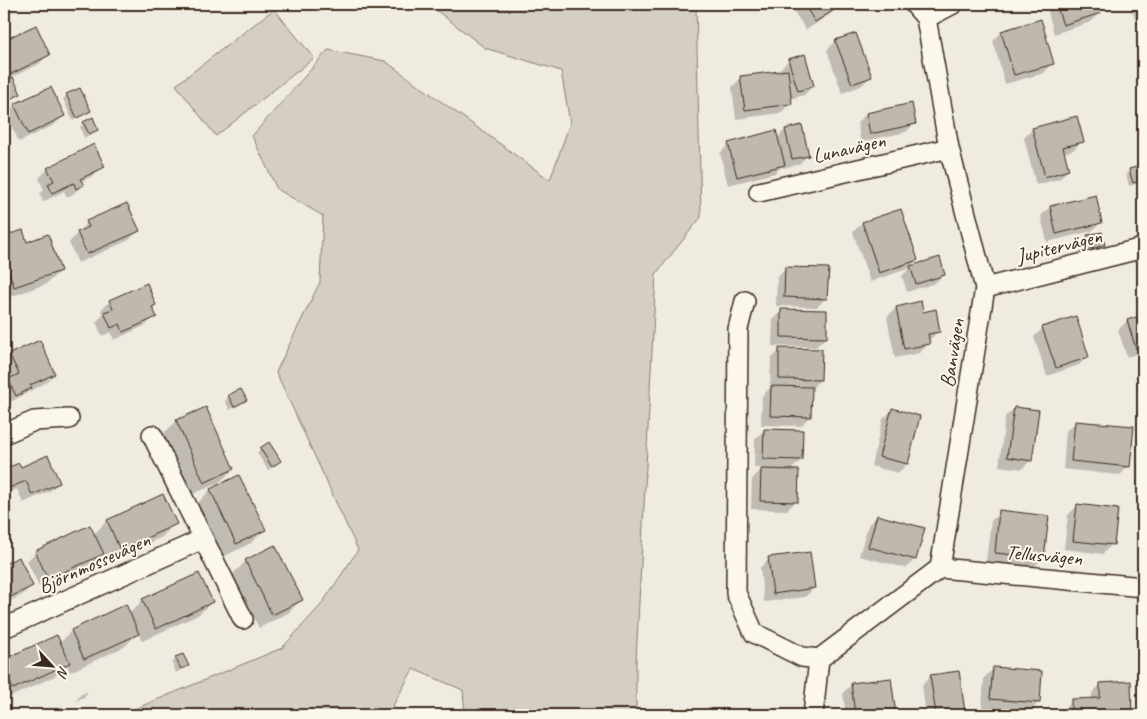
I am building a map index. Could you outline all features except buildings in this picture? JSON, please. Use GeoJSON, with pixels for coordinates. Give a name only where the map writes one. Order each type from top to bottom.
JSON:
{"type":"FeatureCollection","features":[{"type":"Feature","properties":{"kind":"street"},"geometry":{"type":"LineString","coordinates":[[914,4],[926,18],[953,4]]}},
{"type":"Feature","properties":{"kind":"street","name":"Banvägen"},"geometry":{"type":"LineString","coordinates":[[926,18],[949,148],[986,288],[940,568]]}},
{"type":"Feature","properties":{"kind":"street","name":"Lunavägen"},"geometry":{"type":"LineString","coordinates":[[759,192],[949,148]]}},
{"type":"Feature","properties":{"kind":"street","name":"Jupitervägen"},"geometry":{"type":"LineString","coordinates":[[986,288],[1143,248]]}},
{"type":"Feature","properties":{"kind":"street"},"geometry":{"type":"LineString","coordinates":[[745,301],[738,329],[736,593],[754,633],[802,657],[819,659],[940,568]]}},
{"type":"Feature","properties":{"kind":"street"},"geometry":{"type":"LineString","coordinates":[[4,434],[34,421],[70,418]]}},
{"type":"Feature","properties":{"kind":"street"},"geometry":{"type":"LineString","coordinates":[[152,435],[243,619]]}},
{"type":"Feature","properties":{"kind":"street","name":"Björnmossevägen"},"geometry":{"type":"LineString","coordinates":[[4,628],[203,539]]}},
{"type":"Feature","properties":{"kind":"street","name":"Tellusvägen"},"geometry":{"type":"LineString","coordinates":[[940,568],[1143,587]]}},
{"type":"Feature","properties":{"kind":"street"},"geometry":{"type":"LineString","coordinates":[[813,715],[819,659]]}},
{"type":"Feature","properties":{"kind":"shaded area"},"geometry":{"type":"Polygon","coordinates":[[[433,4],[696,4],[701,217],[656,274],[636,660],[636,715],[465,715],[463,690],[413,669],[388,715],[120,715],[282,648],[321,605],[358,550],[276,372],[320,282],[323,216],[277,189],[252,136],[328,50],[385,61],[550,180],[570,123],[561,71],[485,48],[436,10],[433,4]]]}},
{"type":"Feature","properties":{"kind":"shaded area"},"geometry":{"type":"Polygon","coordinates":[[[274,9],[314,58],[216,136],[176,85],[274,9]]]}}]}
